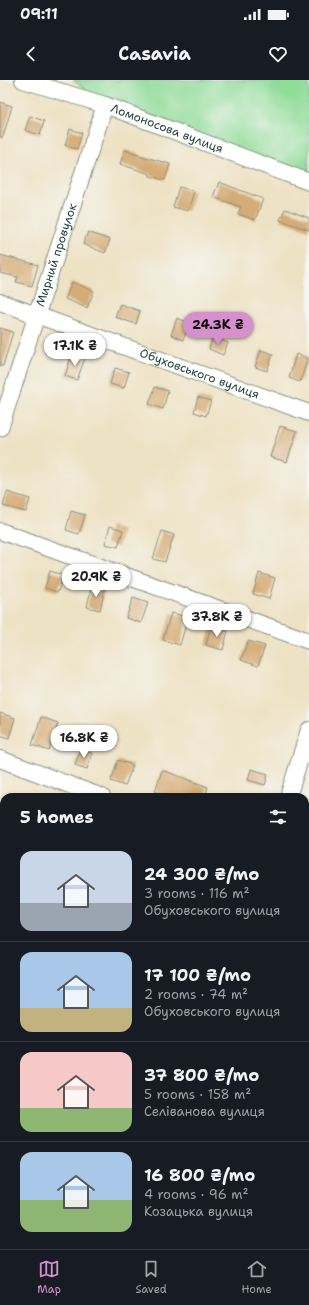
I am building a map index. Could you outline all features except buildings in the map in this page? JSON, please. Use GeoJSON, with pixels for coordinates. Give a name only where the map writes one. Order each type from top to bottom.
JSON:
{"type":"FeatureCollection","features":[{"type":"Feature","properties":{"kind":"street","name":"Ломоносова вулиця"},"geometry":{"type":"LineString","coordinates":[[23,80],[51,84],[309,182]]}},
{"type":"Feature","properties":{"kind":"street","name":"Мирний провулок"},"geometry":{"type":"LineString","coordinates":[[0,428],[106,105]]}},
{"type":"Feature","properties":{"kind":"street","name":"Обуховського вулиця"},"geometry":{"type":"LineString","coordinates":[[0,302],[309,414]]}},
{"type":"Feature","properties":{"kind":"street"},"geometry":{"type":"LineString","coordinates":[[0,531],[309,641]]}},
{"type":"Feature","properties":{"kind":"street"},"geometry":{"type":"LineString","coordinates":[[289,793],[309,730]]}},
{"type":"Feature","properties":{"kind":"street"},"geometry":{"type":"LineString","coordinates":[[0,759],[91,793]]}},
{"type":"Feature","properties":{"kind":"green space"},"geometry":{"type":"Polygon","coordinates":[[[73,80],[309,80],[309,182],[106,105],[73,80]]]}}]}
